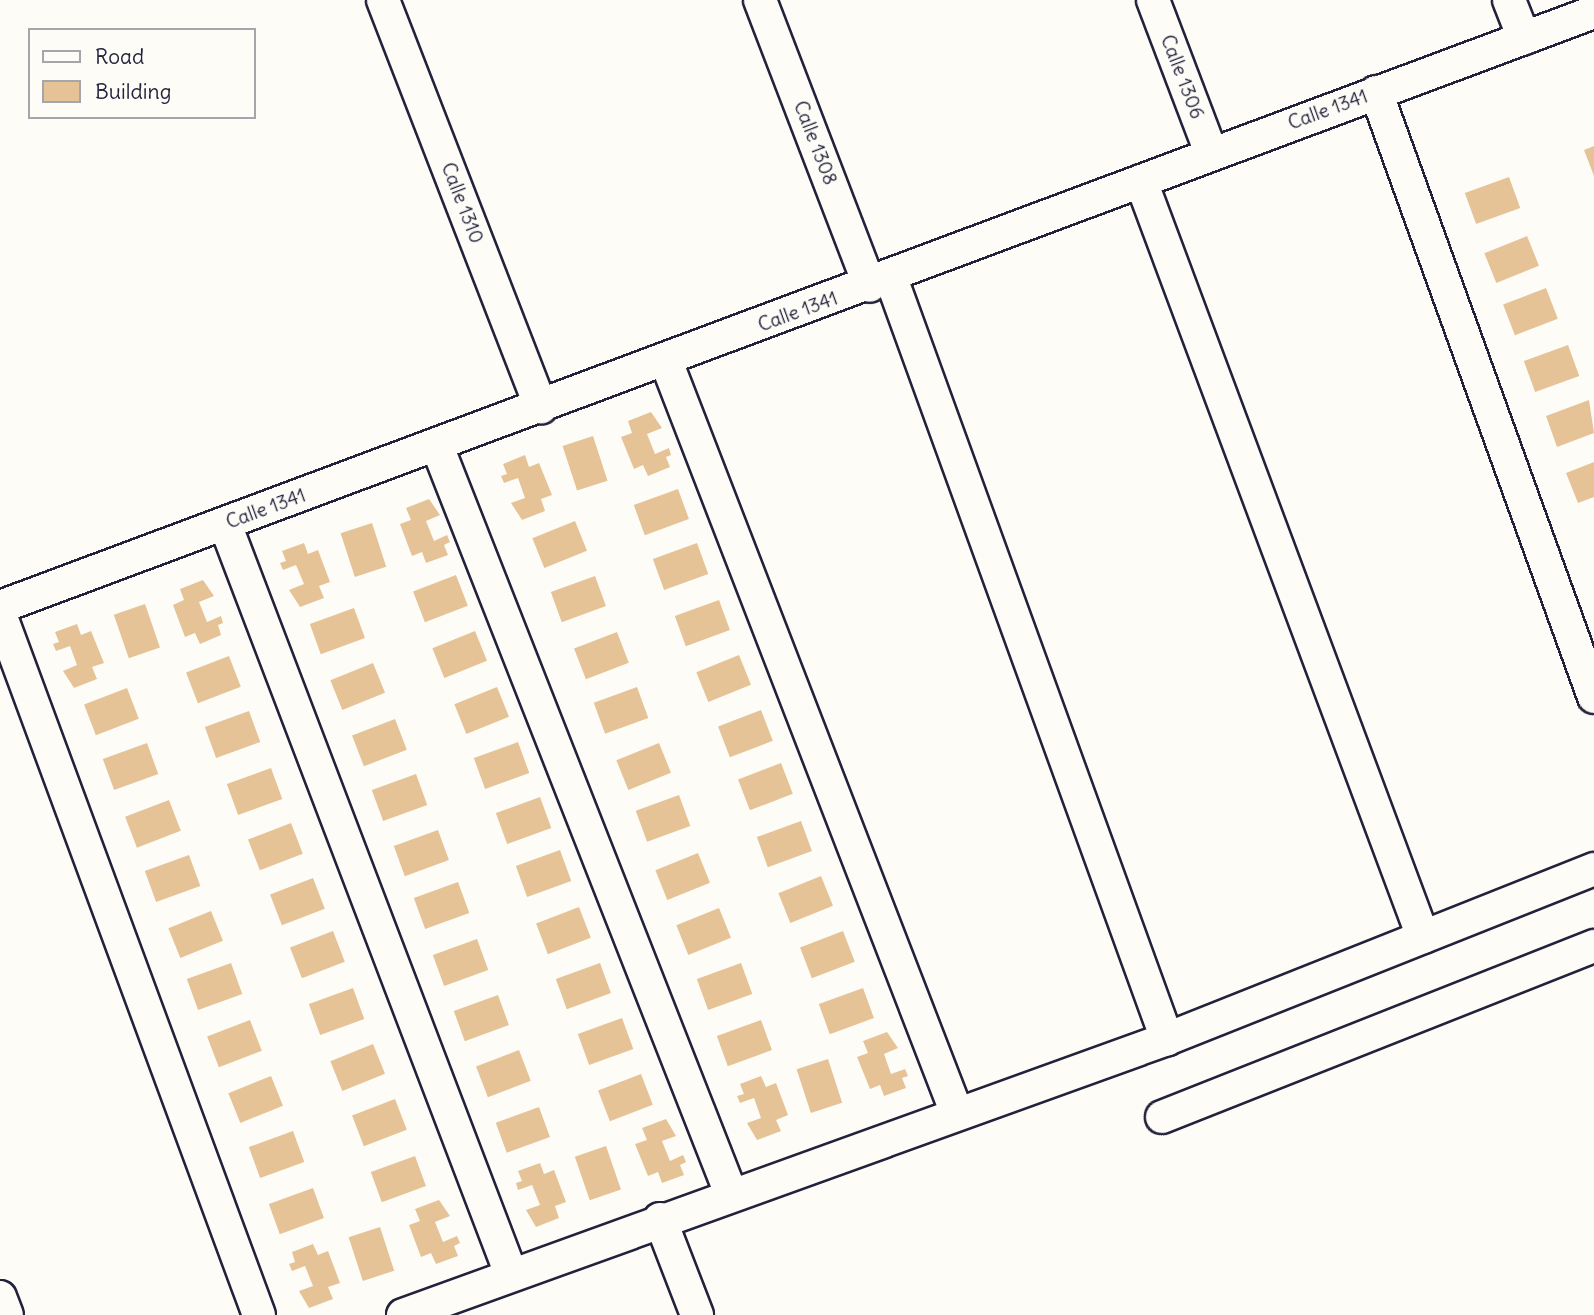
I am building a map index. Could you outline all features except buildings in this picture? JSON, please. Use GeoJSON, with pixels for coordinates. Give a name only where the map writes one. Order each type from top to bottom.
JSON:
{"type":"FeatureCollection","features":[{"type":"Feature","properties":{"kind":"street","name":"Calle 1310"},"geometry":{"type":"LineString","coordinates":[[383,0],[541,407]]}},
{"type":"Feature","properties":{"kind":"street","name":"Calle 1308"},"geometry":{"type":"LineString","coordinates":[[760,0],[880,282],[1167,1038]]}},
{"type":"Feature","properties":{"kind":"street","name":"Calle 1306"},"geometry":{"type":"LineString","coordinates":[[1153,0],[1212,153]]}},
{"type":"Feature","properties":{"kind":"street"},"geometry":{"type":"LineString","coordinates":[[1509,0],[1524,38]]}},
{"type":"Feature","properties":{"kind":"street","name":"Calle 1341"},"geometry":{"type":"LineString","coordinates":[[0,607],[880,282],[1212,153],[1594,12]]}},
{"type":"Feature","properties":{"kind":"street"},"geometry":{"type":"LineString","coordinates":[[1376,93],[1594,697]]}},
{"type":"Feature","properties":{"kind":"street"},"geometry":{"type":"LineString","coordinates":[[1141,181],[1423,937]]}},
{"type":"Feature","properties":{"kind":"street"},"geometry":{"type":"LineString","coordinates":[[666,361],[956,1111]]}},
{"type":"Feature","properties":{"kind":"street"},"geometry":{"type":"LineString","coordinates":[[437,446],[731,1194]]}},
{"type":"Feature","properties":{"kind":"street"},"geometry":{"type":"LineString","coordinates":[[225,524],[511,1274]]}},
{"type":"Feature","properties":{"kind":"street"},"geometry":{"type":"LineString","coordinates":[[0,614],[259,1315]]}},
{"type":"Feature","properties":{"kind":"street"},"geometry":{"type":"LineString","coordinates":[[403,1315],[956,1111],[1167,1038],[1594,869]]}},
{"type":"Feature","properties":{"kind":"street"},"geometry":{"type":"LineString","coordinates":[[1162,1117],[1594,946]]}},
{"type":"Feature","properties":{"kind":"street"},"geometry":{"type":"LineString","coordinates":[[660,1219],[697,1315]]}},
{"type":"Feature","properties":{"kind":"street"},"geometry":{"type":"LineString","coordinates":[[0,1297],[7,1315]]}}]}
